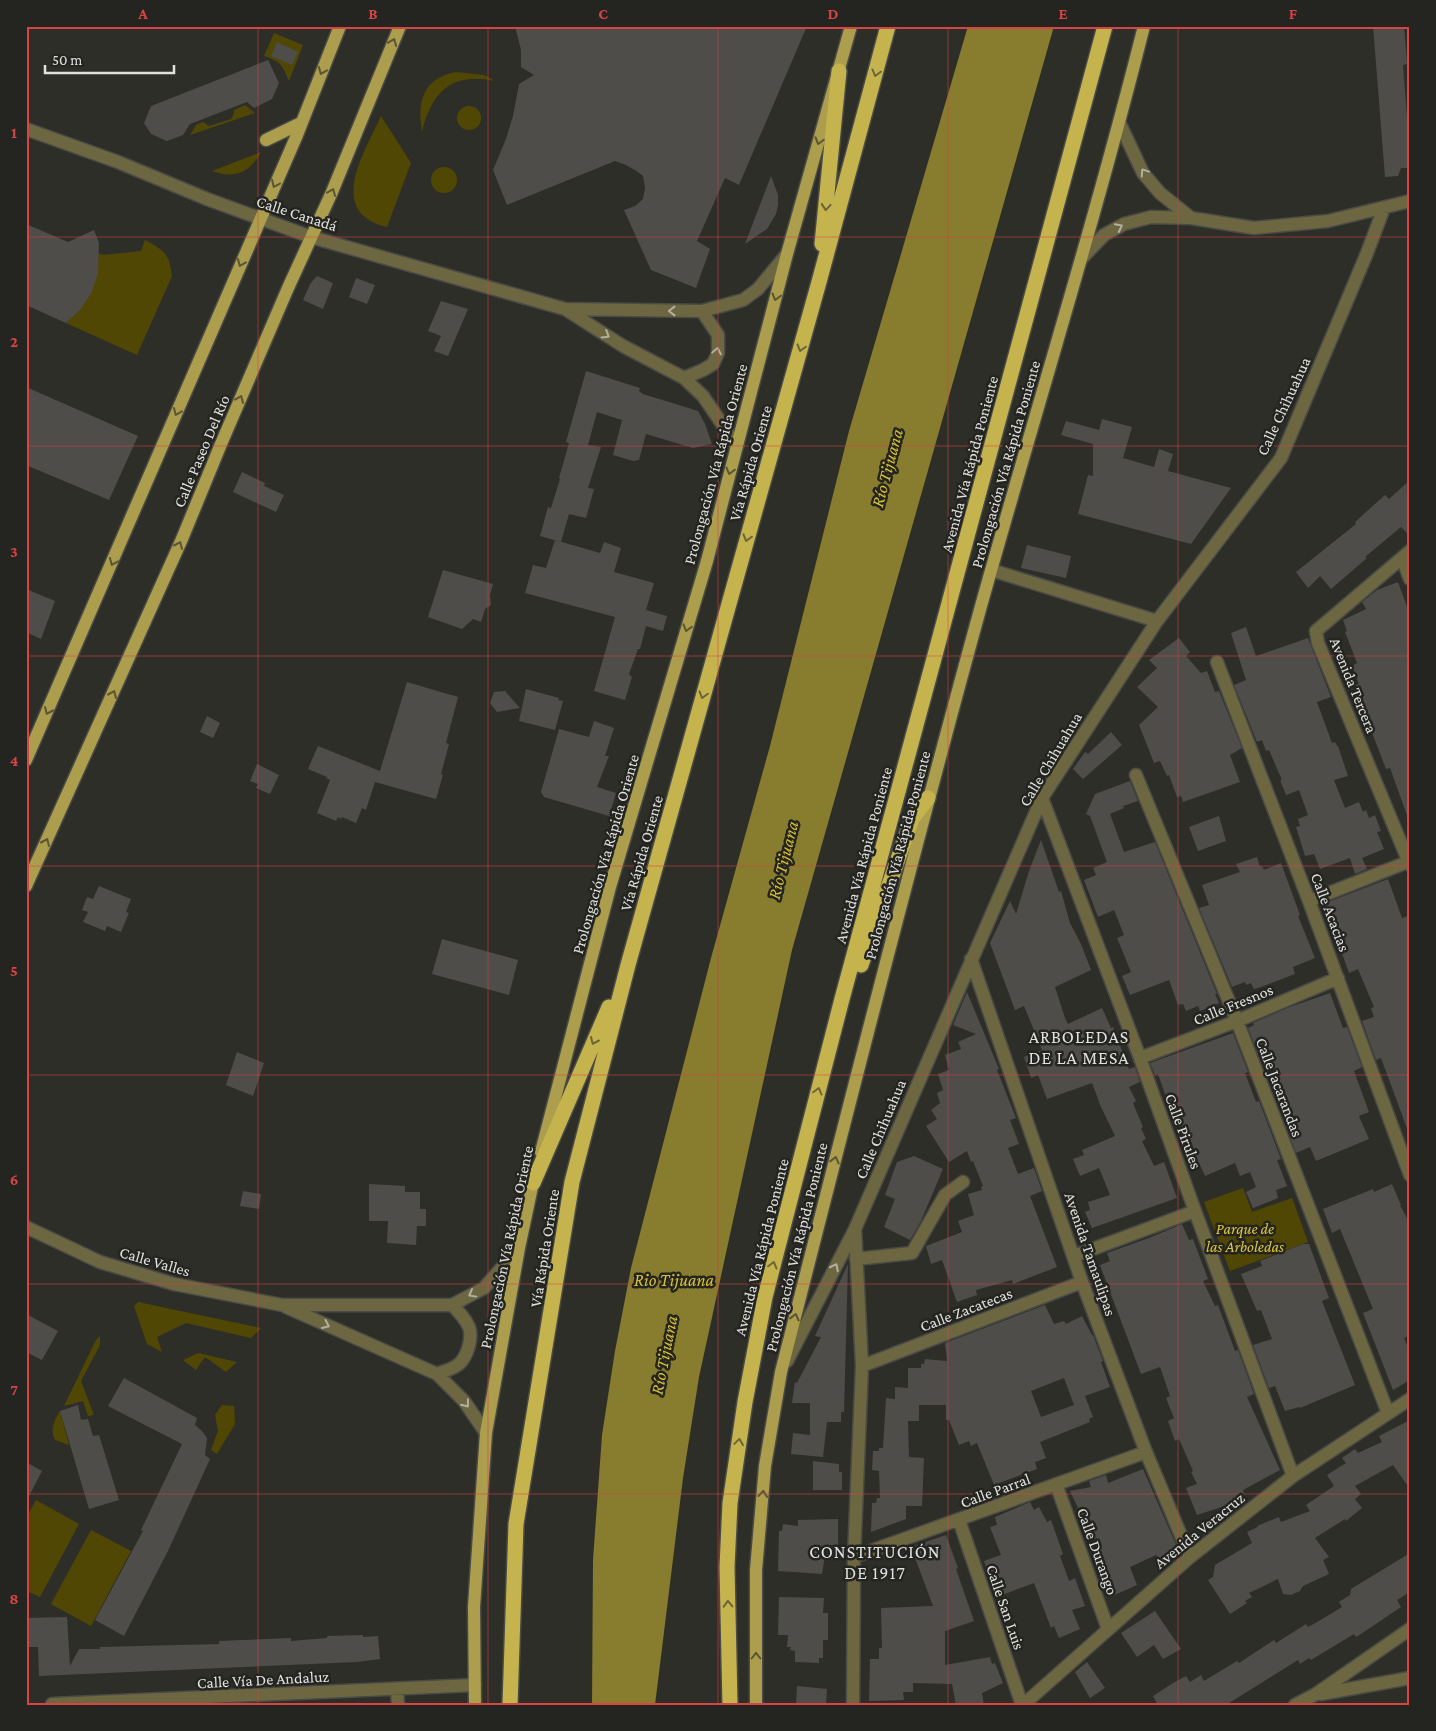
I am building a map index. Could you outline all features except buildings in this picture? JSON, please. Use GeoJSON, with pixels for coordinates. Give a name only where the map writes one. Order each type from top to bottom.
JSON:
{"type":"FeatureCollection","features":[{"type":"Feature","properties":{"kind":"highway","name":"Vía Rápida Oriente"},"geometry":{"type":"LineString","coordinates":[[510,1705],[516,1524],[572,1182],[628,965],[819,282],[888,26]]}},
{"type":"Feature","properties":{"kind":"highway","name":"Avenida Vía Rápida Poniente"},"geometry":{"type":"LineString","coordinates":[[730,1705],[727,1567],[730,1512],[745,1402],[765,1297],[842,999],[1106,26]]}},
{"type":"Feature","properties":{"kind":"highway"},"geometry":{"type":"LineString","coordinates":[[819,282],[839,71]]}},
{"type":"Feature","properties":{"kind":"highway"},"geometry":{"type":"LineString","coordinates":[[842,999],[854,985],[912,819],[928,798]]}},
{"type":"Feature","properties":{"kind":"highway"},"geometry":{"type":"LineString","coordinates":[[533,1183],[628,965]]}},
{"type":"Feature","properties":{"kind":"main road"},"geometry":{"type":"LineString","coordinates":[[26,760],[302,123],[340,26]]}},
{"type":"Feature","properties":{"kind":"main road","name":"Calle Paseo Del Río"},"geometry":{"type":"LineString","coordinates":[[26,886],[182,539],[221,444],[332,192],[400,26]]}},
{"type":"Feature","properties":{"kind":"main road","name":"Prolongación Vía Rápida Oriente"},"geometry":{"type":"LineString","coordinates":[[476,1705],[474,1608],[486,1433],[533,1183],[610,887],[706,561],[787,254],[851,26]]}},
{"type":"Feature","properties":{"kind":"main road","name":"Prolongación Vía Rápida Poniente"},"geometry":{"type":"LineString","coordinates":[[756,1705],[756,1570],[765,1466],[781,1372],[928,798],[991,570],[1120,124],[1144,26]]}},
{"type":"Feature","properties":{"kind":"main road"},"geometry":{"type":"LineString","coordinates":[[266,140],[302,123]]}},
{"type":"Feature","properties":{"kind":"street"},"geometry":{"type":"LineString","coordinates":[[1120,124],[1143,173],[1160,193],[1191,218]]}},
{"type":"Feature","properties":{"kind":"street","name":"Calle Canadá"},"geometry":{"type":"LineString","coordinates":[[26,129],[118,162],[207,199],[311,237],[564,309],[702,311],[743,300],[758,289],[787,254]]}},
{"type":"Feature","properties":{"kind":"street"},"geometry":{"type":"LineString","coordinates":[[1082,258],[1104,235],[1124,224],[1152,217],[1191,218],[1254,228],[1328,222],[1410,201]]}},
{"type":"Feature","properties":{"kind":"street","name":"Calle Chihuahua"},"geometry":{"type":"LineString","coordinates":[[853,1705],[854,1557],[862,1366],[855,1229],[1042,798],[1157,621],[1280,458],[1367,253],[1384,208]]}},
{"type":"Feature","properties":{"kind":"street","name":"Calle Canadá"},"geometry":{"type":"LineString","coordinates":[[564,309],[623,346],[684,378],[703,396],[737,446]]}},
{"type":"Feature","properties":{"kind":"street"},"geometry":{"type":"LineString","coordinates":[[684,378],[713,364],[718,353],[718,335],[702,311]]}},
{"type":"Feature","properties":{"kind":"street"},"geometry":{"type":"LineString","coordinates":[[1406,555],[1410,580]]}},
{"type":"Feature","properties":{"kind":"street","name":"Avenida Tercera"},"geometry":{"type":"LineString","coordinates":[[1406,555],[1316,631],[1318,643],[1409,862]]}},
{"type":"Feature","properties":{"kind":"street"},"geometry":{"type":"LineString","coordinates":[[991,570],[1157,621]]}},
{"type":"Feature","properties":{"kind":"street","name":"Calle Acacias"},"geometry":{"type":"LineString","coordinates":[[1217,662],[1338,978],[1410,1175]]}},
{"type":"Feature","properties":{"kind":"street","name":"Calle Jacarandas"},"geometry":{"type":"LineString","coordinates":[[1136,775],[1237,1021],[1388,1413]]}},
{"type":"Feature","properties":{"kind":"street","name":"Calle Pirules"},"geometry":{"type":"LineString","coordinates":[[1042,798],[1140,1058],[1293,1476]]}},
{"type":"Feature","properties":{"kind":"street"},"geometry":{"type":"LineString","coordinates":[[1309,901],[1409,862]]}},
{"type":"Feature","properties":{"kind":"street","name":"Avenida Tamaulipas"},"geometry":{"type":"LineString","coordinates":[[971,959],[1082,1282],[1146,1452],[1190,1557]]}},
{"type":"Feature","properties":{"kind":"street","name":"Calle Fresnos"},"geometry":{"type":"LineString","coordinates":[[1140,1058],[1237,1021],[1338,978]]}},
{"type":"Feature","properties":{"kind":"street"},"geometry":{"type":"LineString","coordinates":[[856,1259],[912,1253],[945,1195],[963,1182]]}},
{"type":"Feature","properties":{"kind":"street"},"geometry":{"type":"LineString","coordinates":[[1074,1256],[1195,1211]]}},
{"type":"Feature","properties":{"kind":"street","name":"Calle Valles"},"geometry":{"type":"LineString","coordinates":[[26,1227],[100,1262],[165,1282],[282,1305],[452,1305],[484,1288],[520,1248]]}},
{"type":"Feature","properties":{"kind":"street"},"geometry":{"type":"LineString","coordinates":[[781,1372],[855,1229]]}},
{"type":"Feature","properties":{"kind":"street","name":"Calle Zacatecas"},"geometry":{"type":"LineString","coordinates":[[862,1366],[1082,1282]]}},
{"type":"Feature","properties":{"kind":"street","name":"Calle Valles"},"geometry":{"type":"LineString","coordinates":[[282,1305],[437,1374],[464,1401],[486,1433]]}},
{"type":"Feature","properties":{"kind":"street"},"geometry":{"type":"LineString","coordinates":[[437,1374],[460,1363],[468,1348],[470,1329],[452,1305]]}},
{"type":"Feature","properties":{"kind":"street","name":"Avenida Veracruz"},"geometry":{"type":"LineString","coordinates":[[1023,1705],[1190,1557],[1293,1476],[1410,1399]]}},
{"type":"Feature","properties":{"kind":"street","name":"Calle Parral"},"geometry":{"type":"LineString","coordinates":[[854,1557],[1146,1452]]}},
{"type":"Feature","properties":{"kind":"street","name":"Calle Durango"},"geometry":{"type":"LineString","coordinates":[[1056,1484],[1108,1629]]}},
{"type":"Feature","properties":{"kind":"street","name":"Calle San Luis"},"geometry":{"type":"LineString","coordinates":[[959,1520],[1023,1705]]}},
{"type":"Feature","properties":{"kind":"street"},"geometry":{"type":"LineString","coordinates":[[1295,1705],[1316,1694],[1410,1629]]}},
{"type":"Feature","properties":{"kind":"street"},"geometry":{"type":"LineString","coordinates":[[1316,1694],[1410,1678]]}},
{"type":"Feature","properties":{"kind":"street","name":"Calle Vía De Andaluz"},"geometry":{"type":"LineString","coordinates":[[52,1704],[289,1699],[475,1684]]}},
{"type":"Feature","properties":{"kind":"street"},"geometry":{"type":"LineString","coordinates":[[397,1689],[398,1705]]}},
{"type":"Feature","properties":{"kind":"green space"},"geometry":{"type":"Polygon","coordinates":[[[274,33],[303,45],[289,81],[281,65],[275,60],[264,56],[274,33]]]}},
{"type":"Feature","properties":{"kind":"green space"},"geometry":{"type":"Polygon","coordinates":[[[456,72],[484,75],[495,81],[467,79],[456,82],[446,88],[438,95],[432,105],[422,132],[421,111],[425,93],[436,80],[456,72]]]}},
{"type":"Feature","properties":{"kind":"green space"},"geometry":{"type":"Polygon","coordinates":[[[245,105],[255,113],[190,135],[196,125],[203,122],[209,126],[231,119],[234,110],[245,105]]]}},
{"type":"Feature","properties":{"kind":"green space"},"geometry":{"type":"Polygon","coordinates":[[[469,106],[478,109],[481,118],[478,127],[469,130],[460,127],[457,118],[460,109],[469,106]]]}},
{"type":"Feature","properties":{"kind":"green space"},"geometry":{"type":"Polygon","coordinates":[[[381,116],[411,163],[387,227],[368,219],[358,208],[354,195],[355,179],[360,163],[381,116]]]}},
{"type":"Feature","properties":{"kind":"green space"},"geometry":{"type":"Polygon","coordinates":[[[261,152],[252,165],[241,172],[228,174],[212,171],[261,152]]]}},
{"type":"Feature","properties":{"kind":"green space"},"geometry":{"type":"Polygon","coordinates":[[[444,167],[453,171],[457,180],[453,189],[444,193],[435,189],[431,180],[435,171],[444,167]]]}},
{"type":"Feature","properties":{"kind":"green space"},"geometry":{"type":"Polygon","coordinates":[[[145,240],[162,250],[165,254],[172,276],[137,355],[66,323],[80,310],[98,253],[103,255],[141,251],[145,240]]]}},
{"type":"Feature","properties":{"kind":"green space","name":"Parque de las Arboledas"},"geometry":{"type":"Polygon","coordinates":[[[1243,1188],[1252,1212],[1292,1198],[1308,1242],[1230,1271],[1204,1202],[1243,1188]]]}},
{"type":"Feature","properties":{"kind":"green space"},"geometry":{"type":"Polygon","coordinates":[[[138,1302],[261,1328],[251,1338],[186,1323],[157,1337],[162,1352],[147,1344],[134,1306],[138,1302]]]}},
{"type":"Feature","properties":{"kind":"green space"},"geometry":{"type":"Polygon","coordinates":[[[100,1336],[100,1345],[81,1381],[94,1415],[88,1416],[83,1401],[64,1406],[96,1340],[100,1336]]]}},
{"type":"Feature","properties":{"kind":"green space"},"geometry":{"type":"Polygon","coordinates":[[[198,1353],[237,1362],[226,1372],[205,1357],[196,1370],[183,1360],[198,1353]]]}},
{"type":"Feature","properties":{"kind":"green space"},"geometry":{"type":"Polygon","coordinates":[[[222,1405],[234,1406],[235,1424],[217,1454],[211,1450],[218,1431],[215,1415],[222,1405]]]}},
{"type":"Feature","properties":{"kind":"green space"},"geometry":{"type":"Polygon","coordinates":[[[60,1411],[69,1445],[55,1440],[53,1425],[60,1411]]]}},
{"type":"Feature","properties":{"kind":"green space"},"geometry":{"type":"Polygon","coordinates":[[[36,1500],[79,1524],[40,1597],[26,1591],[26,1518],[36,1500]]]}},
{"type":"Feature","properties":{"kind":"green space"},"geometry":{"type":"Polygon","coordinates":[[[91,1530],[131,1551],[91,1626],[51,1604],[91,1530]]]}},
{"type":"Feature","properties":{"kind":"water","name":"Rio Tijuana"},"geometry":{"type":"Polygon","coordinates":[[[968,26],[1054,26],[792,950],[699,1377],[683,1478],[655,1705],[592,1705],[593,1560],[602,1435],[615,1351],[631,1268],[711,958],[770,746],[849,431],[968,26]]]}},
{"type":"Feature","properties":{"kind":"district","name":"ARBOLEDAS DE LA MESA"},"geometry":{"type":"Point","coordinates":[1079,1047]}},
{"type":"Feature","properties":{"kind":"district","name":"CONSTITUCIÓN DE 1917"},"geometry":{"type":"Point","coordinates":[875,1562]}},
{"type":"Feature","properties":{"kind":"water label","name":"Río Tijuana"},"geometry":{"type":"Point","coordinates":[887,468]}},
{"type":"Feature","properties":{"kind":"water label","name":"Río Tijuana"},"geometry":{"type":"Point","coordinates":[783,860]}},
{"type":"Feature","properties":{"kind":"water label","name":"Río Tijuana"},"geometry":{"type":"Point","coordinates":[664,1355]}}]}
